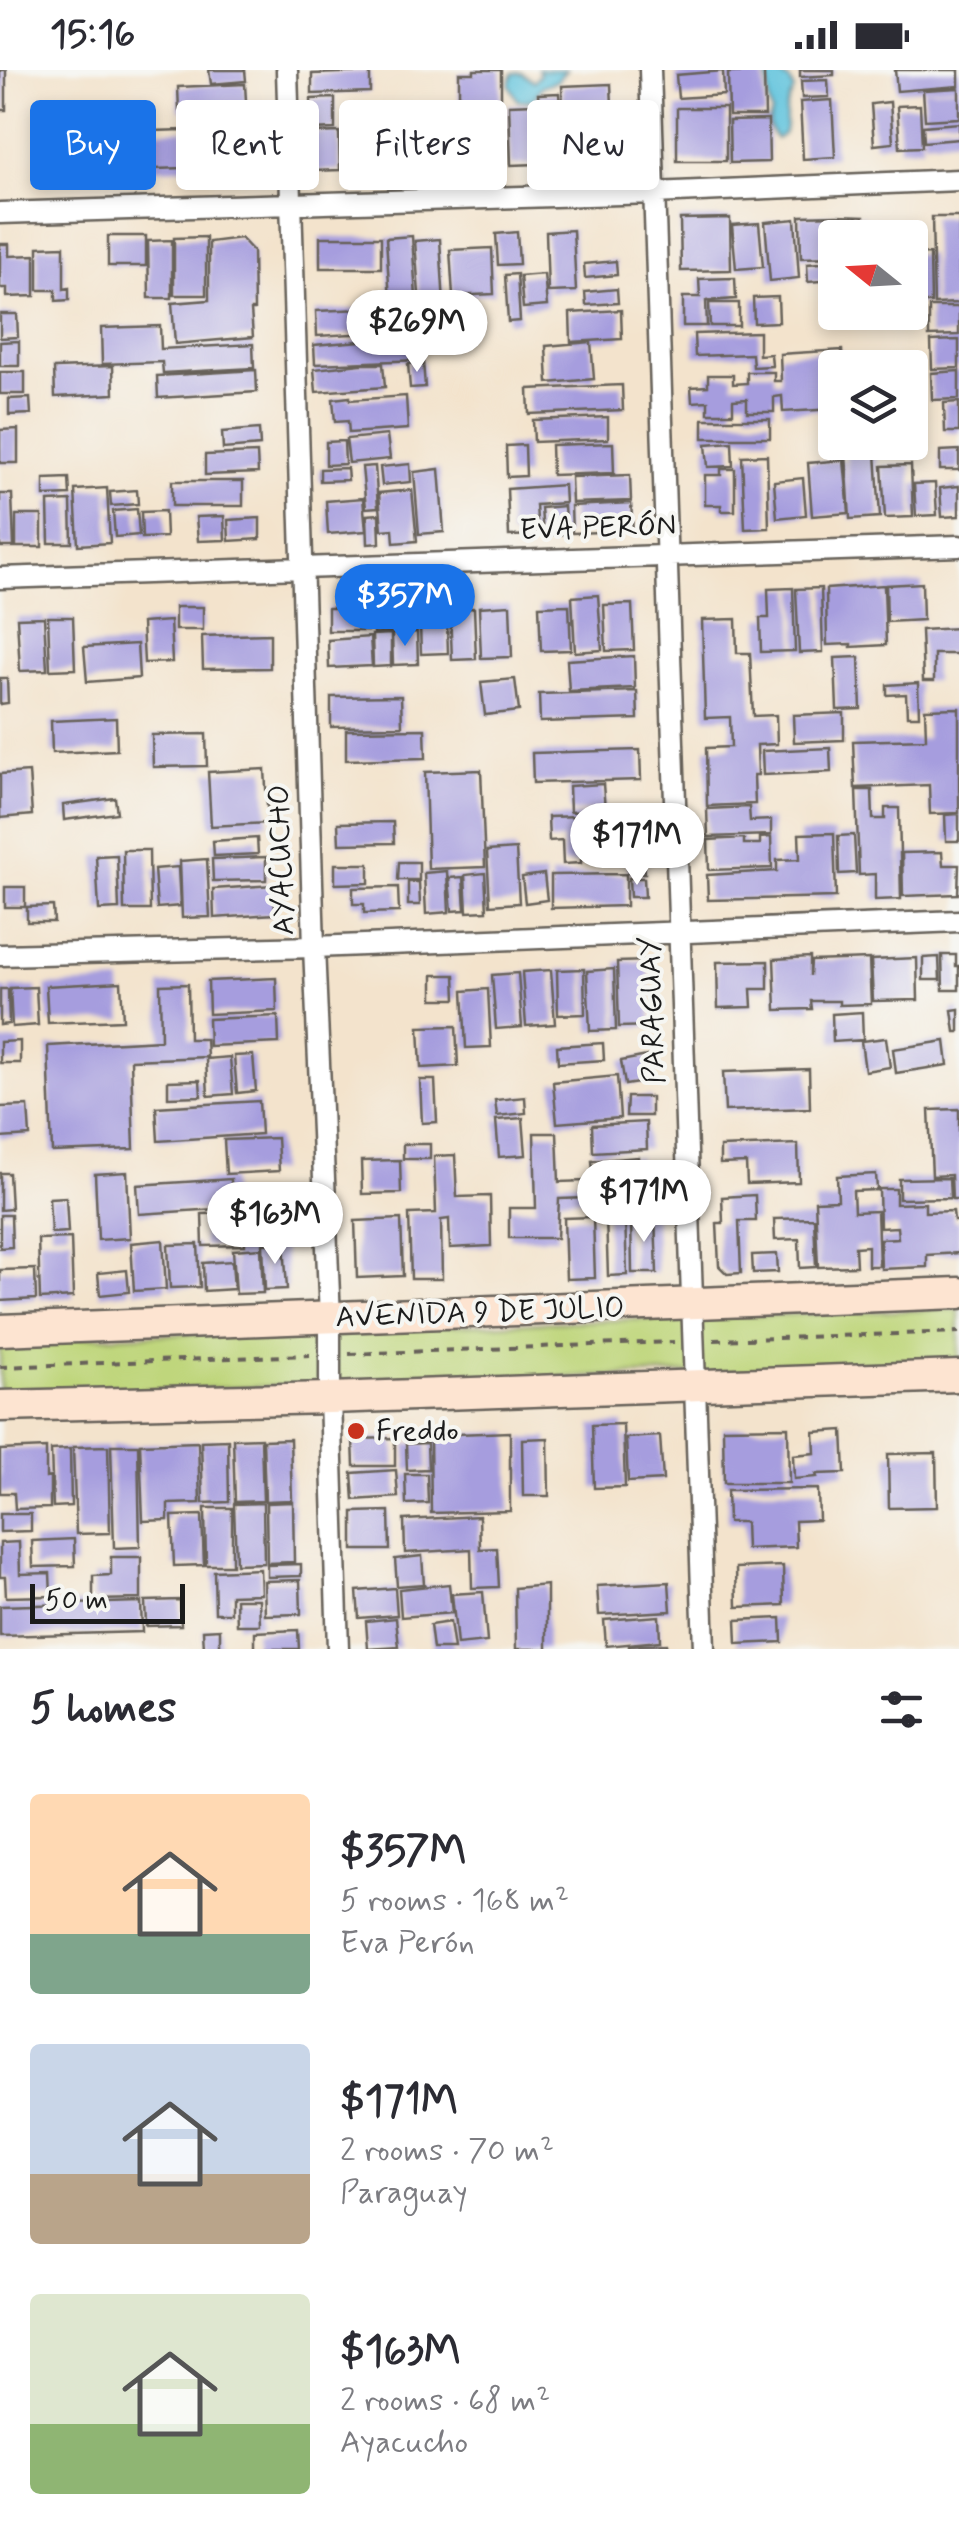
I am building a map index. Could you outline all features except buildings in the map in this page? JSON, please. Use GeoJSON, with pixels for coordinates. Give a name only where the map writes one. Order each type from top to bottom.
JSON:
{"type":"FeatureCollection","features":[{"type":"Feature","properties":{"kind":"main road","name":"AVENIDA 9 DE JULIO"},"geometry":{"type":"LineString","coordinates":[[0,1330],[959,1293]]}},
{"type":"Feature","properties":{"kind":"main road"},"geometry":{"type":"LineString","coordinates":[[0,1406],[959,1376]]}},
{"type":"Feature","properties":{"kind":"street","name":"AYACUCHO"},"geometry":{"type":"LineString","coordinates":[[288,70],[338,1649]]}},
{"type":"Feature","properties":{"kind":"street","name":"PARAGUAY"},"geometry":{"type":"LineString","coordinates":[[650,70],[704,1649]]}},
{"type":"Feature","properties":{"kind":"street"},"geometry":{"type":"LineString","coordinates":[[0,213],[653,194],[959,180]]}},
{"type":"Feature","properties":{"kind":"street","name":"EVA PERÓN"},"geometry":{"type":"LineString","coordinates":[[0,578],[959,546]]}},
{"type":"Feature","properties":{"kind":"street"},"geometry":{"type":"LineString","coordinates":[[0,955],[959,921]]}},
{"type":"Feature","properties":{"kind":"path"},"geometry":{"type":"LineString","coordinates":[[0,1367],[959,1332]]}},
{"type":"Feature","properties":{"kind":"green space"},"geometry":{"type":"Polygon","coordinates":[[[959,1309],[959,1365],[0,1395],[0,1340],[959,1309]]]}},
{"type":"Feature","properties":{"kind":"water"},"geometry":{"type":"Polygon","coordinates":[[[538,70],[566,70],[557,81],[542,86],[533,100],[518,101],[509,84],[513,73],[522,73],[534,81],[540,74],[538,70]]]}},
{"type":"Feature","properties":{"kind":"water"},"geometry":{"type":"Polygon","coordinates":[[[766,70],[777,70],[775,73],[790,81],[794,90],[786,109],[785,131],[776,139],[770,126],[766,70]]]}},
{"type":"Feature","properties":{"kind":"place","name":"Freddo"},"geometry":{"type":"Point","coordinates":[356,1431]}}]}
